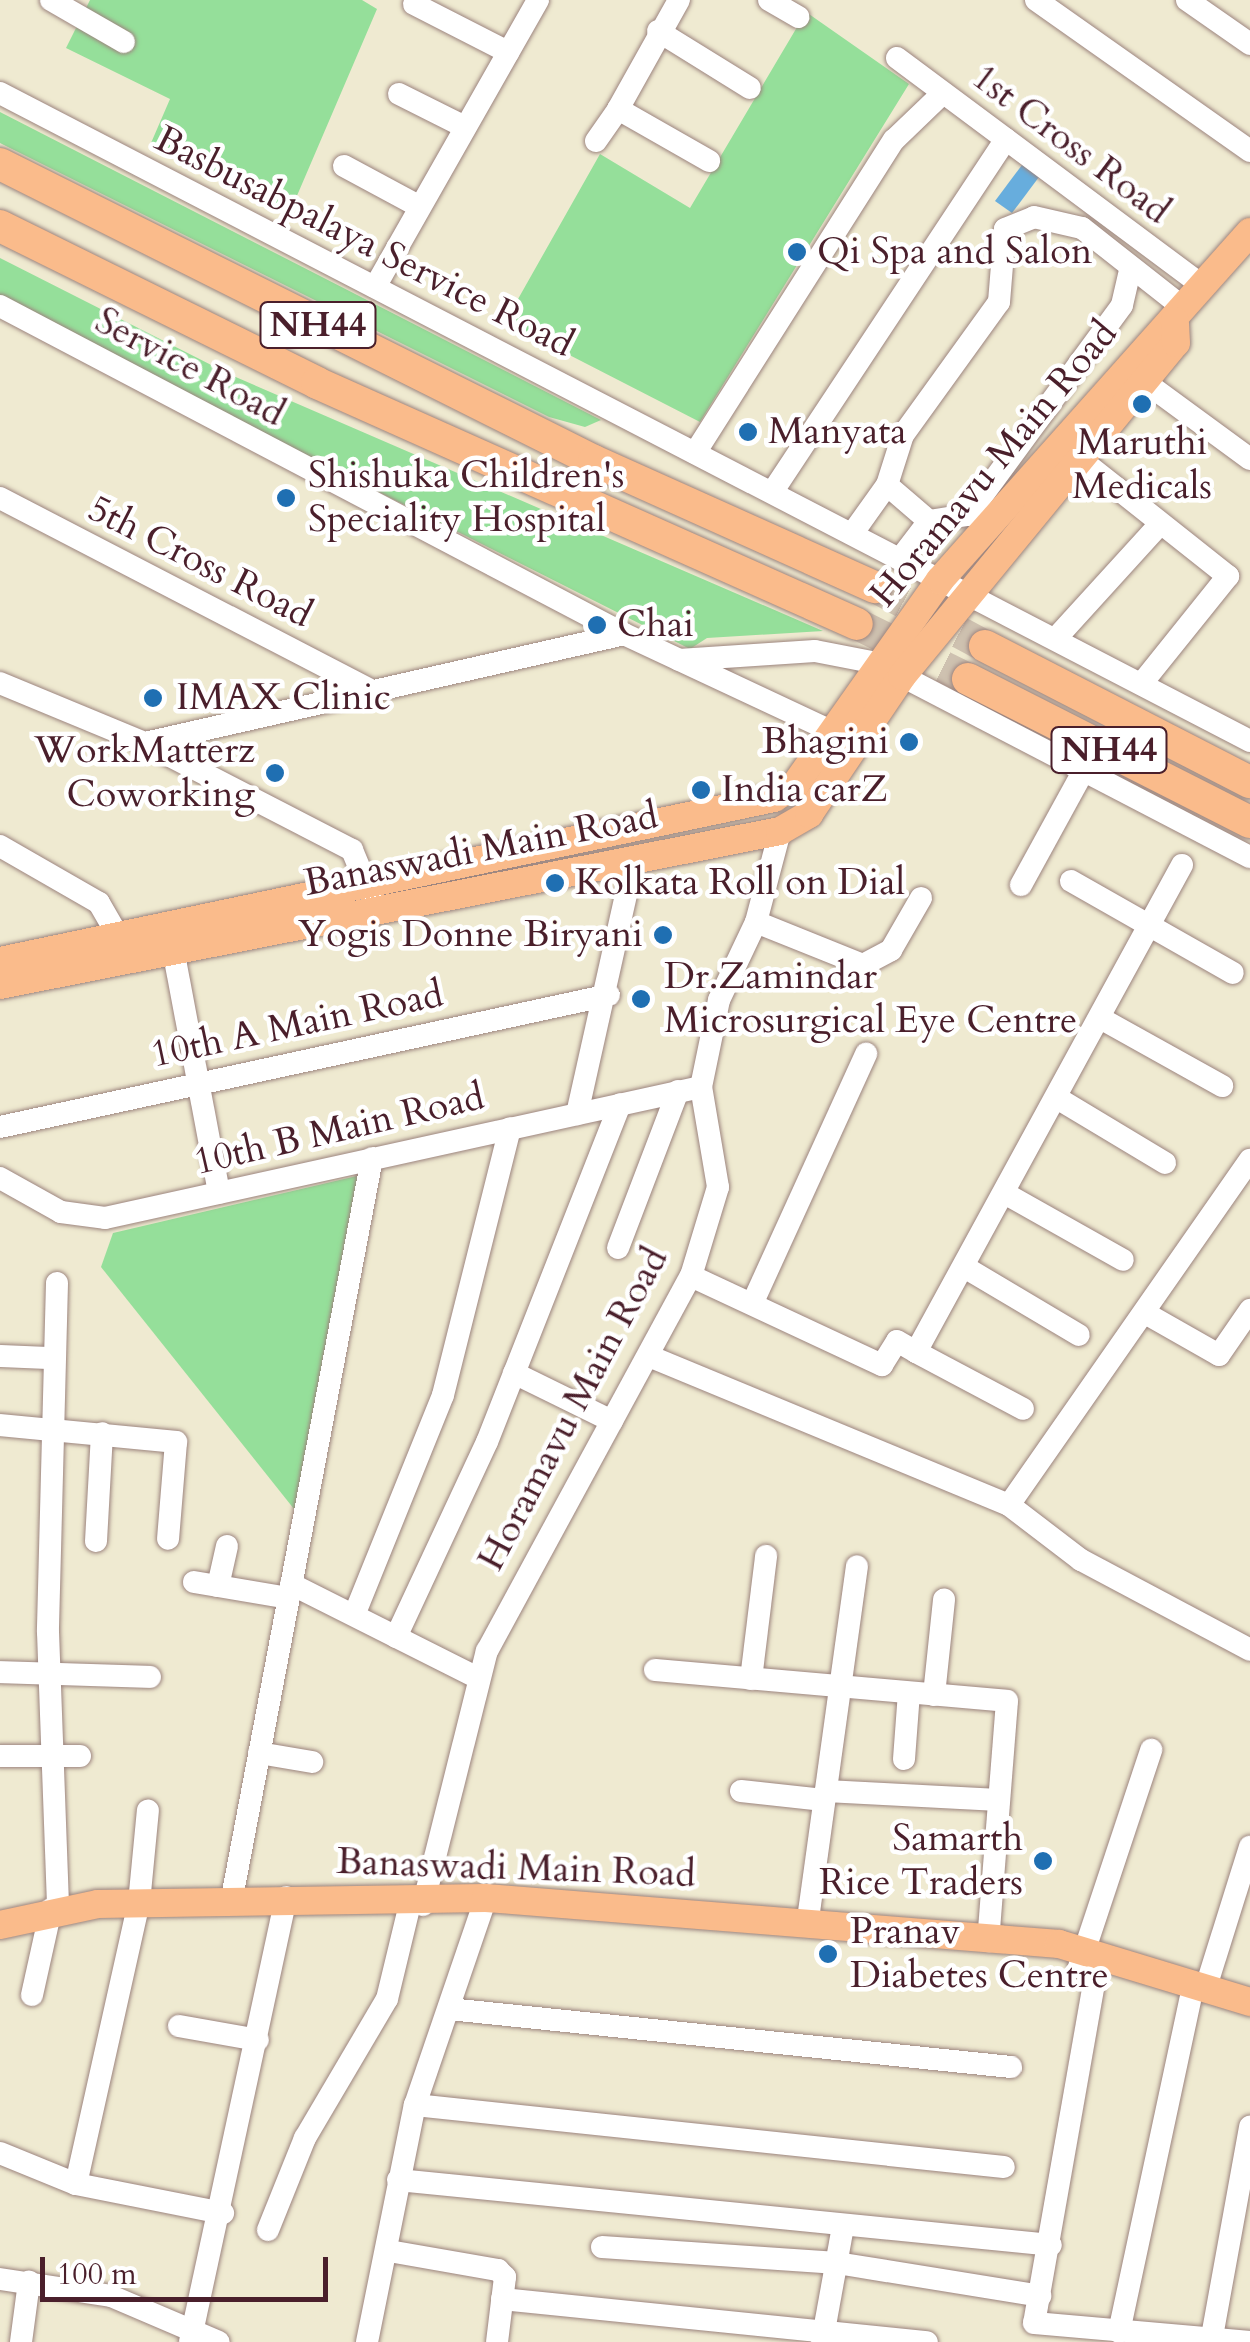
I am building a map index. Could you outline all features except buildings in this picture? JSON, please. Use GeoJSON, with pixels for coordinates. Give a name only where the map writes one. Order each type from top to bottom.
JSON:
{"type":"FeatureCollection","features":[{"type":"Feature","properties":{"kind":"highway","name":"NH44"},"geometry":{"type":"LineString","coordinates":[[0,164],[594,461],[875,587]]}},
{"type":"Feature","properties":{"kind":"highway","name":"NH44"},"geometry":{"type":"LineString","coordinates":[[0,226],[317,383],[857,624]]}},
{"type":"Feature","properties":{"kind":"highway","name":"NH44"},"geometry":{"type":"LineString","coordinates":[[985,646],[1250,782]]}},
{"type":"Feature","properties":{"kind":"highway","name":"NH44"},"geometry":{"type":"LineString","coordinates":[[968,679],[1250,822]]}},
{"type":"Feature","properties":{"kind":"main road","name":"Horamavu Main Road"},"geometry":{"type":"LineString","coordinates":[[877,663],[940,580],[1158,329],[1180,315],[1250,232]]}},
{"type":"Feature","properties":{"kind":"main road","name":"Horamavu Main Road"},"geometry":{"type":"LineString","coordinates":[[902,676],[1084,462],[1176,343],[1180,315]]}},
{"type":"Feature","properties":{"kind":"main road","name":"Banaswadi Main Road"},"geometry":{"type":"LineString","coordinates":[[0,985],[173,949],[774,798],[795,785],[877,663]]}},
{"type":"Feature","properties":{"kind":"main road","name":"Banaswadi Main Road"},"geometry":{"type":"LineString","coordinates":[[0,961],[119,937],[634,858],[780,831],[809,814],[902,676]]}},
{"type":"Feature","properties":{"kind":"main road","name":"Banaswadi Main Road"},"geometry":{"type":"LineString","coordinates":[[0,1925],[55,1908],[139,1903],[230,1903],[286,1897],[416,1904],[486,1898],[808,1919],[1030,1946],[1198,1994],[1250,2002]]}},
{"type":"Feature","properties":{"kind":"main road","name":"Banaswadi Main Road"},"geometry":{"type":"LineString","coordinates":[[1198,1994],[1250,2020]]}},
{"type":"Feature","properties":{"kind":"street"},"geometry":{"type":"LineString","coordinates":[[51,0],[124,42]]}},
{"type":"Feature","properties":{"kind":"street"},"geometry":{"type":"LineString","coordinates":[[375,287],[538,0]]}},
{"type":"Feature","properties":{"kind":"street"},"geometry":{"type":"LineString","coordinates":[[596,141],[678,0]]}},
{"type":"Feature","properties":{"kind":"street"},"geometry":{"type":"LineString","coordinates":[[769,0],[799,17]]}},
{"type":"Feature","properties":{"kind":"street"},"geometry":{"type":"LineString","coordinates":[[1036,0],[1250,150]]}},
{"type":"Feature","properties":{"kind":"street"},"geometry":{"type":"LineString","coordinates":[[1186,0],[1250,44]]}},
{"type":"Feature","properties":{"kind":"street"},"geometry":{"type":"LineString","coordinates":[[414,4],[508,52]]}},
{"type":"Feature","properties":{"kind":"street"},"geometry":{"type":"LineString","coordinates":[[658,30],[750,88]]}},
{"type":"Feature","properties":{"kind":"street","name":"1st Cross Road"},"geometry":{"type":"LineString","coordinates":[[896,58],[1204,287]]}},
{"type":"Feature","properties":{"kind":"street"},"geometry":{"type":"LineString","coordinates":[[695,453],[894,140],[943,92]]}},
{"type":"Feature","properties":{"kind":"street","name":"Basbusabpalaya Service Road"},"geometry":{"type":"LineString","coordinates":[[0,94],[970,596],[1058,636],[1250,741]]}},
{"type":"Feature","properties":{"kind":"street"},"geometry":{"type":"LineString","coordinates":[[399,94],[465,128]]}},
{"type":"Feature","properties":{"kind":"street"},"geometry":{"type":"LineString","coordinates":[[618,109],[708,162]]}},
{"type":"Feature","properties":{"kind":"street"},"geometry":{"type":"LineString","coordinates":[[773,491],[1006,139]]}},
{"type":"Feature","properties":{"kind":"street"},"geometry":{"type":"LineString","coordinates":[[344,166],[420,206]]}},
{"type":"Feature","properties":{"kind":"street"},"geometry":{"type":"LineString","coordinates":[[852,534],[887,484],[903,435],[998,302],[1004,229],[1034,218],[1075,225],[1180,315]]}},
{"type":"Feature","properties":{"kind":"street"},"geometry":{"type":"LineString","coordinates":[[900,560],[929,521],[968,515],[1122,305],[1130,271]]}},
{"type":"Feature","properties":{"kind":"street","name":"Service Road"},"geometry":{"type":"LineString","coordinates":[[0,306],[624,634],[831,731]]}},
{"type":"Feature","properties":{"kind":"street"},"geometry":{"type":"LineString","coordinates":[[1145,382],[1250,459]]}},
{"type":"Feature","properties":{"kind":"street"},"geometry":{"type":"LineString","coordinates":[[1084,462],[1228,576],[1142,683]]}},
{"type":"Feature","properties":{"kind":"street"},"geometry":{"type":"LineString","coordinates":[[887,484],[929,521]]}},
{"type":"Feature","properties":{"kind":"street","name":"5th Cross Road"},"geometry":{"type":"LineString","coordinates":[[0,498],[368,689]]}},
{"type":"Feature","properties":{"kind":"street"},"geometry":{"type":"LineString","coordinates":[[1058,636],[1160,524]]}},
{"type":"Feature","properties":{"kind":"street"},"geometry":{"type":"LineString","coordinates":[[144,743],[368,689],[624,634]]}},
{"type":"Feature","properties":{"kind":"street"},"geometry":{"type":"LineString","coordinates":[[679,660],[815,651],[877,663],[1250,857]]}},
{"type":"Feature","properties":{"kind":"street"},"geometry":{"type":"LineString","coordinates":[[0,683],[144,743],[352,850],[371,897]]}},
{"type":"Feature","properties":{"kind":"street"},"geometry":{"type":"LineString","coordinates":[[1021,885],[1084,770]]}},
{"type":"Feature","properties":{"kind":"street","name":"Horamavu Main Road"},"geometry":{"type":"LineString","coordinates":[[268,2230],[306,2138],[387,1999],[476,1677],[691,1276],[718,1187],[689,1089],[719,1000],[756,922],[780,831]]}},
{"type":"Feature","properties":{"kind":"street"},"geometry":{"type":"LineString","coordinates":[[0,846],[99,903],[119,937]]}},
{"type":"Feature","properties":{"kind":"street"},"geometry":{"type":"LineString","coordinates":[[576,1114],[609,996],[634,858]]}},
{"type":"Feature","properties":{"kind":"street"},"geometry":{"type":"LineString","coordinates":[[916,1352],[966,1268],[1182,865]]}},
{"type":"Feature","properties":{"kind":"street"},"geometry":{"type":"LineString","coordinates":[[1071,881],[1233,973]]}},
{"type":"Feature","properties":{"kind":"street"},"geometry":{"type":"LineString","coordinates":[[756,922],[863,964],[890,950],[921,898]]}},
{"type":"Feature","properties":{"kind":"street"},"geometry":{"type":"LineString","coordinates":[[173,949],[219,1193]]}},
{"type":"Feature","properties":{"kind":"street","name":"10th A Main Road"},"geometry":{"type":"LineString","coordinates":[[0,1128],[198,1080],[609,996]]}},
{"type":"Feature","properties":{"kind":"street"},"geometry":{"type":"LineString","coordinates":[[1100,1018],[1222,1086]]}},
{"type":"Feature","properties":{"kind":"street"},"geometry":{"type":"LineString","coordinates":[[753,1302],[866,1054]]}},
{"type":"Feature","properties":{"kind":"street"},"geometry":{"type":"LineString","coordinates":[[618,1248],[689,1089]]}},
{"type":"Feature","properties":{"kind":"street","name":"10th B Main Road"},"geometry":{"type":"LineString","coordinates":[[0,1178],[77,1217],[219,1193],[689,1089]]}},
{"type":"Feature","properties":{"kind":"street"},"geometry":{"type":"LineString","coordinates":[[1057,1098],[1165,1163]]}},
{"type":"Feature","properties":{"kind":"street"},"geometry":{"type":"LineString","coordinates":[[396,1636],[514,1373],[620,1104]]}},
{"type":"Feature","properties":{"kind":"street"},"geometry":{"type":"LineString","coordinates":[[355,1612],[443,1395],[510,1128]]}},
{"type":"Feature","properties":{"kind":"street"},"geometry":{"type":"LineString","coordinates":[[230,1903],[372,1158]]}},
{"type":"Feature","properties":{"kind":"street"},"geometry":{"type":"LineString","coordinates":[[1009,1505],[1250,1160]]}},
{"type":"Feature","properties":{"kind":"street"},"geometry":{"type":"LineString","coordinates":[[1006,1194],[1122,1260]]}},
{"type":"Feature","properties":{"kind":"street"},"geometry":{"type":"LineString","coordinates":[[966,1268],[1078,1335]]}},
{"type":"Feature","properties":{"kind":"street"},"geometry":{"type":"LineString","coordinates":[[691,1276],[882,1365],[897,1341],[1023,1409]]}},
{"type":"Feature","properties":{"kind":"street"},"geometry":{"type":"LineString","coordinates":[[32,1995],[55,1908],[48,1358],[58,1283]]}},
{"type":"Feature","properties":{"kind":"street"},"geometry":{"type":"LineString","coordinates":[[1145,1314],[1219,1355],[1250,1310]]}},
{"type":"Feature","properties":{"kind":"street"},"geometry":{"type":"LineString","coordinates":[[0,1356],[48,1358]]}},
{"type":"Feature","properties":{"kind":"street"},"geometry":{"type":"LineString","coordinates":[[649,1356],[1009,1505],[1081,1560],[1250,1650]]}},
{"type":"Feature","properties":{"kind":"street"},"geometry":{"type":"LineString","coordinates":[[514,1373],[612,1421]]}},
{"type":"Feature","properties":{"kind":"street"},"geometry":{"type":"LineString","coordinates":[[0,1425],[176,1442],[168,1539]]}},
{"type":"Feature","properties":{"kind":"street"},"geometry":{"type":"LineString","coordinates":[[96,1541],[102,1433]]}},
{"type":"Feature","properties":{"kind":"street"},"geometry":{"type":"LineString","coordinates":[[218,1586],[227,1546]]}},
{"type":"Feature","properties":{"kind":"street"},"geometry":{"type":"LineString","coordinates":[[751,1679],[766,1556]]}},
{"type":"Feature","properties":{"kind":"street"},"geometry":{"type":"LineString","coordinates":[[808,1919],[857,1566]]}},
{"type":"Feature","properties":{"kind":"street"},"geometry":{"type":"LineString","coordinates":[[194,1582],[290,1591],[355,1612],[476,1677]]}},
{"type":"Feature","properties":{"kind":"street"},"geometry":{"type":"LineString","coordinates":[[934,1695],[944,1600]]}},
{"type":"Feature","properties":{"kind":"street"},"geometry":{"type":"LineString","coordinates":[[655,1670],[1007,1701],[988,1942]]}},
{"type":"Feature","properties":{"kind":"street"},"geometry":{"type":"LineString","coordinates":[[0,1672],[150,1677]]}},
{"type":"Feature","properties":{"kind":"street"},"geometry":{"type":"LineString","coordinates":[[904,1759],[909,1693]]}},
{"type":"Feature","properties":{"kind":"street"},"geometry":{"type":"LineString","coordinates":[[1151,1750],[1087,1964],[1052,2244],[1032,2332],[1250,2342]]}},
{"type":"Feature","properties":{"kind":"street"},"geometry":{"type":"LineString","coordinates":[[259,1753],[312,1762]]}},
{"type":"Feature","properties":{"kind":"street"},"geometry":{"type":"LineString","coordinates":[[0,1756],[80,1756]]}},
{"type":"Feature","properties":{"kind":"street"},"geometry":{"type":"LineString","coordinates":[[741,1791],[999,1800]]}},
{"type":"Feature","properties":{"kind":"street"},"geometry":{"type":"LineString","coordinates":[[76,2184],[139,1903],[148,1810]]}},
{"type":"Feature","properties":{"kind":"street"},"geometry":{"type":"LineString","coordinates":[[1110,2335],[1198,1994],[1250,1847]]}},
{"type":"Feature","properties":{"kind":"street"},"geometry":{"type":"LineString","coordinates":[[192,2335],[223,2213],[286,1897]]}},
{"type":"Feature","properties":{"kind":"street"},"geometry":{"type":"LineString","coordinates":[[367,2342],[389,2252],[398,2180],[415,2105],[486,1898]]}},
{"type":"Feature","properties":{"kind":"street"},"geometry":{"type":"LineString","coordinates":[[449,2009],[1011,2067]]}},
{"type":"Feature","properties":{"kind":"street"},"geometry":{"type":"LineString","coordinates":[[179,2026],[258,2040]]}},
{"type":"Feature","properties":{"kind":"street"},"geometry":{"type":"LineString","coordinates":[[415,2105],[1004,2167]]}},
{"type":"Feature","properties":{"kind":"street"},"geometry":{"type":"LineString","coordinates":[[1211,2342],[1250,2126]]}},
{"type":"Feature","properties":{"kind":"street"},"geometry":{"type":"LineString","coordinates":[[0,2154],[76,2184],[223,2213]]}},
{"type":"Feature","properties":{"kind":"street"},"geometry":{"type":"LineString","coordinates":[[398,2180],[1052,2244]]}},
{"type":"Feature","properties":{"kind":"street"},"geometry":{"type":"LineString","coordinates":[[823,2338],[843,2226]]}},
{"type":"Feature","properties":{"kind":"street"},"geometry":{"type":"LineString","coordinates":[[602,2247],[837,2264],[1040,2296]]}},
{"type":"Feature","properties":{"kind":"street"},"geometry":{"type":"LineString","coordinates":[[389,2252],[490,2266],[505,2277],[498,2342]]}},
{"type":"Feature","properties":{"kind":"street"},"geometry":{"type":"LineString","coordinates":[[0,2279],[111,2296],[192,2335],[220,2342]]}},
{"type":"Feature","properties":{"kind":"street"},"geometry":{"type":"LineString","coordinates":[[21,2342],[29,2282]]}},
{"type":"Feature","properties":{"kind":"street"},"geometry":{"type":"LineString","coordinates":[[502,2298],[823,2338],[927,2342]]}},
{"type":"Feature","properties":{"kind":"green space"},"geometry":{"type":"Polygon","coordinates":[[[90,0],[362,0],[377,9],[290,212],[151,143],[170,99],[66,48],[90,0]]]}},
{"type":"Feature","properties":{"kind":"green space"},"geometry":{"type":"Polygon","coordinates":[[[806,12],[909,84],[700,422],[505,322],[600,154],[690,208],[806,12]]]}},
{"type":"Feature","properties":{"kind":"green space"},"geometry":{"type":"Polygon","coordinates":[[[0,112],[601,420],[585,427],[549,417],[0,143],[0,112]]]}},
{"type":"Feature","properties":{"kind":"green space"},"geometry":{"type":"Polygon","coordinates":[[[0,258],[231,375],[823,631],[707,638],[690,649],[0,301],[0,258]]]}},
{"type":"Feature","properties":{"kind":"green space"},"geometry":{"type":"Polygon","coordinates":[[[361,1175],[298,1514],[101,1267],[113,1233],[361,1175]]]}},
{"type":"Feature","properties":{"kind":"water"},"geometry":{"type":"Polygon","coordinates":[[[1022,165],[1039,177],[1012,213],[995,201],[1022,165]]]}},
{"type":"Feature","properties":{"kind":"tunnel"},"geometry":{"type":"LineString","coordinates":[[875,587],[985,646]]}},
{"type":"Feature","properties":{"kind":"tunnel"},"geometry":{"type":"LineString","coordinates":[[857,624],[968,679]]}},
{"type":"Feature","properties":{"kind":"place","name":"Qi Spa and Salon"},"geometry":{"type":"Point","coordinates":[797,252]}},
{"type":"Feature","properties":{"kind":"place","name":"Maruthi Medicals"},"geometry":{"type":"Point","coordinates":[1142,404]}},
{"type":"Feature","properties":{"kind":"place","name":"Manyata"},"geometry":{"type":"Point","coordinates":[748,432]}},
{"type":"Feature","properties":{"kind":"place","name":"Shishuka Children's Speciality Hospital"},"geometry":{"type":"Point","coordinates":[286,498]}},
{"type":"Feature","properties":{"kind":"place","name":"Chai"},"geometry":{"type":"Point","coordinates":[597,625]}},
{"type":"Feature","properties":{"kind":"place","name":"IMAX Clinic"},"geometry":{"type":"Point","coordinates":[153,698]}},
{"type":"Feature","properties":{"kind":"place","name":"Bhagini"},"geometry":{"type":"Point","coordinates":[909,742]}},
{"type":"Feature","properties":{"kind":"place","name":"WorkMatterz Coworking"},"geometry":{"type":"Point","coordinates":[275,773]}},
{"type":"Feature","properties":{"kind":"place","name":"India carZ"},"geometry":{"type":"Point","coordinates":[701,790]}},
{"type":"Feature","properties":{"kind":"place","name":"Kolkata Roll on Dial"},"geometry":{"type":"Point","coordinates":[555,883]}},
{"type":"Feature","properties":{"kind":"place","name":"Yogis Donne Biryani"},"geometry":{"type":"Point","coordinates":[663,935]}},
{"type":"Feature","properties":{"kind":"place","name":"Dr.Zamindar Microsurgical Eye Centre"},"geometry":{"type":"Point","coordinates":[641,999]}},
{"type":"Feature","properties":{"kind":"place","name":"Samarth Rice Traders"},"geometry":{"type":"Point","coordinates":[1043,1861]}},
{"type":"Feature","properties":{"kind":"place","name":"Pranav Diabetes Centre"},"geometry":{"type":"Point","coordinates":[828,1954]}}]}
